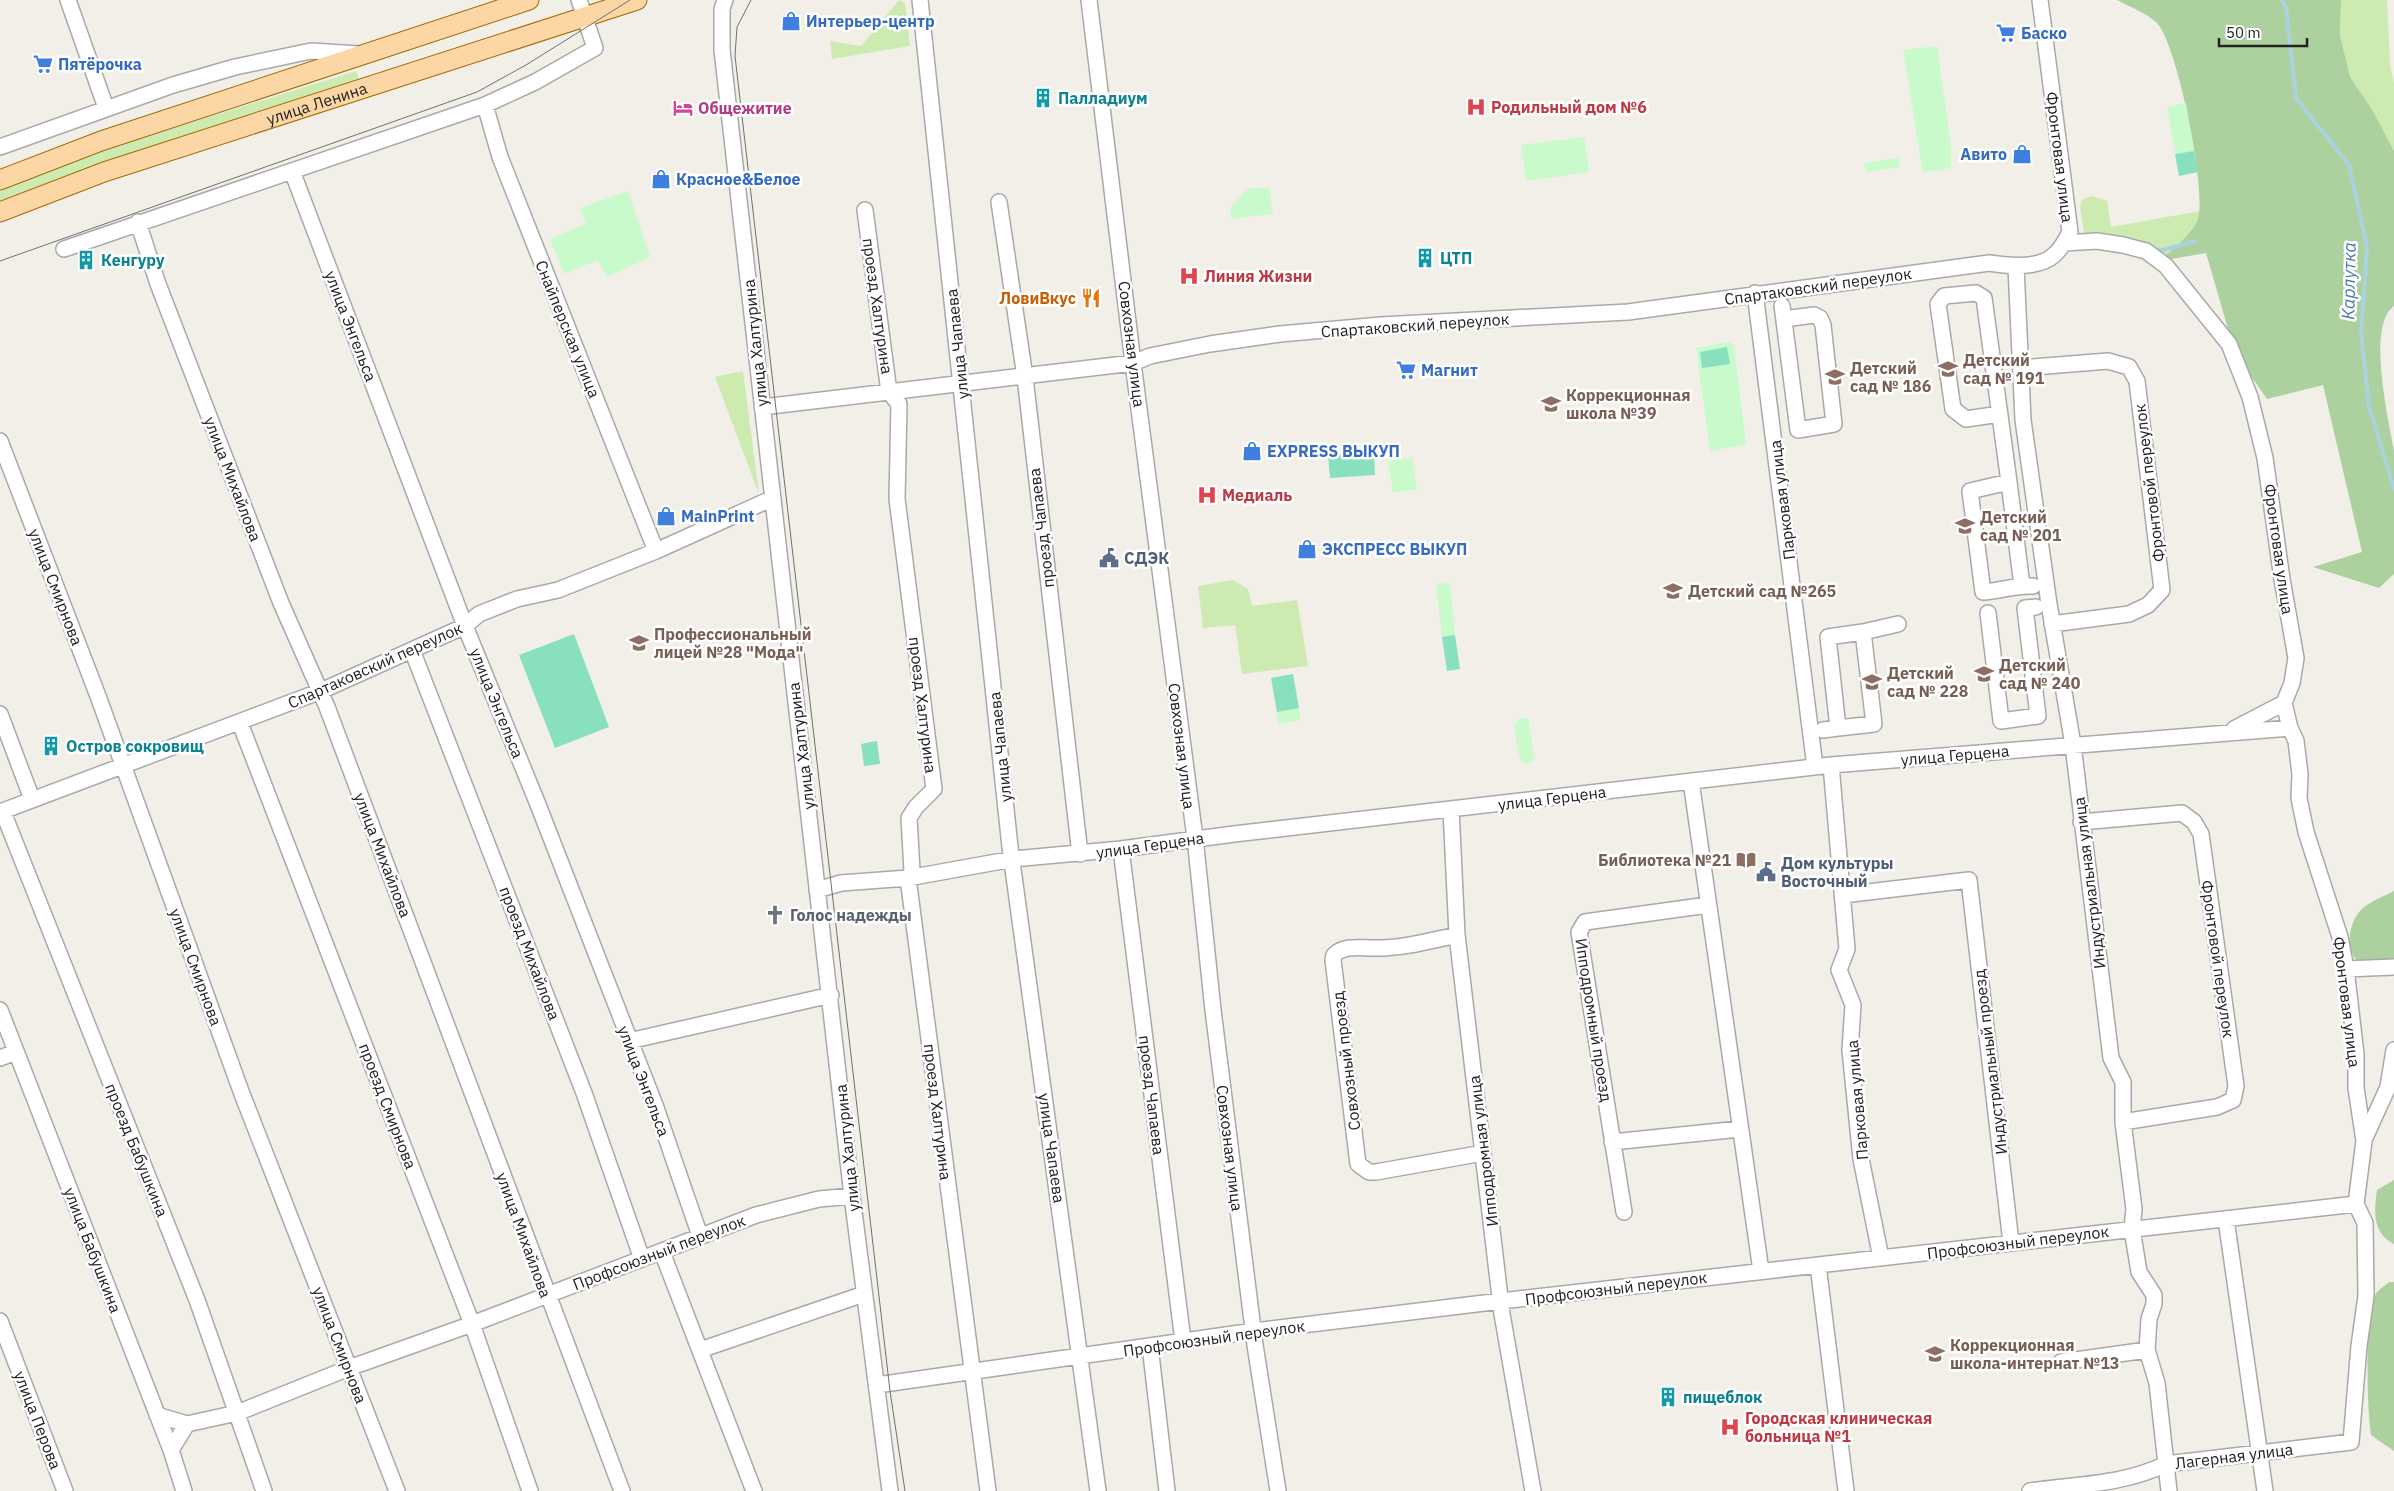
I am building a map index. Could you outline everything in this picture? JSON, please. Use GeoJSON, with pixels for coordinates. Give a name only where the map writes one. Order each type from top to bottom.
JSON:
{"type":"FeatureCollection","features":[{"type":"Feature","properties":{"kind":"main road","name":"улица Ленина"},"geometry":{"type":"LineString","coordinates":[[0,180],[102,141],[529,0]]}},
{"type":"Feature","properties":{"kind":"main road","name":"улица Ленина"},"geometry":{"type":"LineString","coordinates":[[0,212],[104,172],[375,84],[582,8],[636,0]]}},
{"type":"Feature","properties":{"kind":"main road"},"geometry":{"type":"LineString","coordinates":[[365,54],[375,84]]}},
{"type":"Feature","properties":{"kind":"street"},"geometry":{"type":"LineString","coordinates":[[68,0],[106,108]]}},
{"type":"Feature","properties":{"kind":"street","name":"улица Халтурина"},"geometry":{"type":"LineString","coordinates":[[725,0],[722,9],[722,50],[831,995],[852,1196],[890,1491]]}},
{"type":"Feature","properties":{"kind":"street","name":"улица Чапаева"},"geometry":{"type":"LineString","coordinates":[[920,0],[1013,859],[1098,1491]]}},
{"type":"Feature","properties":{"kind":"street","name":"Совхозная улица"},"geometry":{"type":"LineString","coordinates":[[1089,0],[1133,363],[1195,838],[1213,1010],[1254,1332],[1278,1491]]}},
{"type":"Feature","properties":{"kind":"street","name":"Фронтовая улица"},"geometry":{"type":"LineString","coordinates":[[2040,0],[2070,232],[2064,243]]}},
{"type":"Feature","properties":{"kind":"street"},"geometry":{"type":"LineString","coordinates":[[64,249],[138,222],[485,105],[536,82],[595,48],[582,8]]}},
{"type":"Feature","properties":{"kind":"street"},"geometry":{"type":"LineString","coordinates":[[0,147],[173,85],[235,67],[310,52],[365,54]]}},
{"type":"Feature","properties":{"kind":"street","name":"Снайперская улица"},"geometry":{"type":"LineString","coordinates":[[485,105],[500,157],[656,551]]}},
{"type":"Feature","properties":{"kind":"street","name":"улица Энгельса"},"geometry":{"type":"LineString","coordinates":[[292,171],[465,626],[537,802],[655,1105],[700,1236]]}},
{"type":"Feature","properties":{"kind":"street","name":"проезд Чапаева"},"geometry":{"type":"LineString","coordinates":[[999,202],[1025,377],[1080,854]]}},
{"type":"Feature","properties":{"kind":"street","name":"проезд Халтурина"},"geometry":{"type":"LineString","coordinates":[[865,210],[889,392],[899,404],[897,498],[934,789],[916,807],[909,818],[912,871],[908,878],[970,1371],[988,1491]]}},
{"type":"Feature","properties":{"kind":"street","name":"улица Михайлова"},"geometry":{"type":"LineString","coordinates":[[138,222],[158,284],[281,603],[321,691],[546,1295],[622,1491]]}},
{"type":"Feature","properties":{"kind":"street","name":"Фронтовая улица"},"geometry":{"type":"LineString","coordinates":[[2064,243],[2098,241],[2146,251],[2166,266],[2229,344],[2250,397],[2265,458],[2282,579],[2296,658],[2292,683],[2284,703],[2290,728],[2296,742],[2300,774],[2299,798],[2306,832],[2340,937],[2346,969],[2356,1054],[2356,1088],[2364,1141],[2356,1204]]}},
{"type":"Feature","properties":{"kind":"street","name":"Спартаковский переулок"},"geometry":{"type":"LineString","coordinates":[[762,407],[962,385],[1133,363],[1150,356],[1210,344],[1280,334],[1621,312],[1989,263],[2016,267],[2053,256],[2064,243]]}},
{"type":"Feature","properties":{"kind":"street","name":"Индустриальная улица"},"geometry":{"type":"LineString","coordinates":[[2016,267],[2023,420],[2052,624],[2073,745],[2111,1058],[2124,1082],[2123,1122],[2134,1209],[2132,1229],[2139,1272],[2154,1295],[2154,1304],[2149,1319],[2147,1350],[2157,1383],[2169,1491]]}},
{"type":"Feature","properties":{"kind":"street","name":"Парковая улица"},"geometry":{"type":"LineString","coordinates":[[1756,293],[1815,767]]}},
{"type":"Feature","properties":{"kind":"street"},"geometry":{"type":"LineString","coordinates":[[2000,414],[1966,419],[1953,409],[1938,304],[1944,296],[1976,293],[1984,298],[2000,414],[2009,482],[2028,586],[2003,591],[1982,592],[1969,495],[1970,491],[1975,488],[2009,482]]}},
{"type":"Feature","properties":{"kind":"street"},"geometry":{"type":"LineString","coordinates":[[1783,312],[1814,315],[1820,318],[1823,325],[1834,424],[1798,430],[1783,312]]}},
{"type":"Feature","properties":{"kind":"street","name":"Фронтовой переулок"},"geometry":{"type":"LineString","coordinates":[[2021,368],[2108,361],[2129,367],[2137,381],[2162,590],[2148,605],[2129,614],[2052,624]]}},
{"type":"Feature","properties":{"kind":"street","name":"улица Смирнова"},"geometry":{"type":"LineString","coordinates":[[0,441],[124,766],[242,1094],[397,1491]]}},
{"type":"Feature","properties":{"kind":"street","name":"Спартаковский переулок"},"geometry":{"type":"LineString","coordinates":[[1,812],[240,724],[321,691],[465,626],[479,614],[517,599],[558,590],[656,551],[773,498]]}},
{"type":"Feature","properties":{"kind":"street"},"geometry":{"type":"LineString","coordinates":[[1988,613],[2001,728],[2038,716],[2025,608],[2036,607]]}},
{"type":"Feature","properties":{"kind":"street"},"geometry":{"type":"LineString","coordinates":[[1838,728],[1828,637],[1898,624]]}},
{"type":"Feature","properties":{"kind":"street"},"geometry":{"type":"LineString","coordinates":[[1823,730],[1874,724],[1863,632]]}},
{"type":"Feature","properties":{"kind":"street","name":"проезд Михайлова"},"geometry":{"type":"LineString","coordinates":[[412,650],[584,1093],[642,1258]]}},
{"type":"Feature","properties":{"kind":"street"},"geometry":{"type":"LineString","coordinates":[[2228,733],[2284,703]]}},
{"type":"Feature","properties":{"kind":"street"},"geometry":{"type":"LineString","coordinates":[[0,714],[32,799]]}},
{"type":"Feature","properties":{"kind":"street","name":"проезд Смирнова"},"geometry":{"type":"LineString","coordinates":[[240,724],[472,1324],[530,1491]]}},
{"type":"Feature","properties":{"kind":"street","name":"улица Герцена"},"geometry":{"type":"LineString","coordinates":[[818,890],[841,883],[908,878],[1013,859],[1080,854],[1195,838],[1831,765],[2290,728]]}},
{"type":"Feature","properties":{"kind":"street","name":"Парковая улица"},"geometry":{"type":"LineString","coordinates":[[1831,765],[1847,949],[1839,970],[1853,1005],[1850,1050],[1860,1149],[1881,1258]]}},
{"type":"Feature","properties":{"kind":"street"},"geometry":{"type":"LineString","coordinates":[[1691,781],[1761,1271]]}},
{"type":"Feature","properties":{"kind":"street","name":"Ипподромная улица"},"geometry":{"type":"LineString","coordinates":[[1451,809],[1457,934],[1483,1153],[1501,1301],[1533,1491]]}},
{"type":"Feature","properties":{"kind":"street","name":"проезд Бабушкина"},"geometry":{"type":"LineString","coordinates":[[1,812],[197,1300],[264,1491]]}},
{"type":"Feature","properties":{"kind":"street","name":"Фронтовой переулок"},"geometry":{"type":"LineString","coordinates":[[2081,822],[2182,813],[2194,822],[2201,834],[2204,853],[2236,1086],[2233,1100],[2217,1106],[2123,1122]]}},
{"type":"Feature","properties":{"kind":"street","name":"проезд Чапаева"},"geometry":{"type":"LineString","coordinates":[[1121,849],[1183,1341]]}},
{"type":"Feature","properties":{"kind":"street","name":"Индустриальный проезд"},"geometry":{"type":"LineString","coordinates":[[1843,895],[1969,880],[2011,1243]]}},
{"type":"Feature","properties":{"kind":"street","name":"Ипподромный проезд"},"geometry":{"type":"LineString","coordinates":[[1624,1212],[1579,932],[1585,922],[1708,905]]}},
{"type":"Feature","properties":{"kind":"street","name":"Совхозный проезд"},"geometry":{"type":"LineString","coordinates":[[1457,934],[1413,944],[1377,948],[1344,948],[1334,955],[1336,979],[1358,1164],[1369,1172],[1376,1172],[1483,1153]]}},
{"type":"Feature","properties":{"kind":"street"},"geometry":{"type":"LineString","coordinates":[[2346,969],[2394,967]]}},
{"type":"Feature","properties":{"kind":"street"},"geometry":{"type":"LineString","coordinates":[[629,1041],[831,995]]}},
{"type":"Feature","properties":{"kind":"street","name":"улица Бабушкина"},"geometry":{"type":"LineString","coordinates":[[0,1010],[171,1450],[184,1491]]}},
{"type":"Feature","properties":{"kind":"street"},"geometry":{"type":"LineString","coordinates":[[2364,1141],[2388,1087],[2394,1050]]}},
{"type":"Feature","properties":{"kind":"street"},"geometry":{"type":"LineString","coordinates":[[0,1058],[16,1052]]}},
{"type":"Feature","properties":{"kind":"street"},"geometry":{"type":"LineString","coordinates":[[1612,1142],[1740,1130]]}},
{"type":"Feature","properties":{"kind":"street","name":"Профсоюзный переулок"},"geometry":{"type":"LineString","coordinates":[[188,1424],[238,1413],[349,1368],[472,1324],[756,1215],[819,1199],[852,1196]]}},
{"type":"Feature","properties":{"kind":"street","name":"Профсоюзный переулок"},"geometry":{"type":"LineString","coordinates":[[877,1385],[1183,1341],[1501,1301],[2356,1204]]}},
{"type":"Feature","properties":{"kind":"street","name":"Лагерная улица"},"geometry":{"type":"LineString","coordinates":[[2032,1491],[2120,1481],[2147,1473],[2166,1464],[2351,1442],[2359,1346],[2366,1296],[2365,1223],[2356,1204]]}},
{"type":"Feature","properties":{"kind":"street"},"geometry":{"type":"LineString","coordinates":[[2226,1218],[2265,1491]]}},
{"type":"Feature","properties":{"kind":"street"},"geometry":{"type":"LineString","coordinates":[[662,1252],[754,1491]]}},
{"type":"Feature","properties":{"kind":"street"},"geometry":{"type":"LineString","coordinates":[[1818,1265],[1846,1491]]}},
{"type":"Feature","properties":{"kind":"street"},"geometry":{"type":"LineString","coordinates":[[700,1350],[864,1294]]}},
{"type":"Feature","properties":{"kind":"street","name":"улица Перова"},"geometry":{"type":"LineString","coordinates":[[0,1321],[65,1491]]}},
{"type":"Feature","properties":{"kind":"street"},"geometry":{"type":"LineString","coordinates":[[1150,1346],[1167,1491]]}},
{"type":"Feature","properties":{"kind":"street"},"geometry":{"type":"LineString","coordinates":[[2062,1362],[2147,1350]]}},
{"type":"Feature","properties":{"kind":"street"},"geometry":{"type":"LineString","coordinates":[[157,1415],[188,1424],[171,1450]]}},
{"type":"Feature","properties":{"kind":"green space"},"geometry":{"type":"Polygon","coordinates":[[[899,0],[905,3],[910,46],[832,59],[830,41],[861,46],[899,0]]]}},
{"type":"Feature","properties":{"kind":"green space"},"geometry":{"type":"Polygon","coordinates":[[[2117,0],[2341,0],[2340,35],[2350,77],[2373,111],[2394,151],[2394,306],[2386,317],[2381,333],[2380,353],[2384,397],[2394,451],[2394,574],[2379,588],[2313,567],[2362,552],[2323,385],[2267,399],[2235,353],[2206,253],[2160,261],[2187,236],[2198,218],[2200,202],[2194,150],[2181,87],[2165,36],[2153,19],[2117,0]]]}},
{"type":"Feature","properties":{"kind":"green space"},"geometry":{"type":"Polygon","coordinates":[[[2341,0],[2387,0],[2390,64],[2394,85],[2394,151],[2373,111],[2350,78],[2340,35],[2341,0]]]}},
{"type":"Feature","properties":{"kind":"green space"},"geometry":{"type":"Polygon","coordinates":[[[1937,46],[1951,145],[1951,168],[1923,173],[1903,50],[1937,46]]]}},
{"type":"Feature","properties":{"kind":"green space"},"geometry":{"type":"Polygon","coordinates":[[[356,71],[360,83],[0,202],[0,188],[132,141],[356,71]]]}},
{"type":"Feature","properties":{"kind":"green space"},"geometry":{"type":"Polygon","coordinates":[[[2186,103],[2194,151],[2175,154],[2167,107],[2186,103]]]}},
{"type":"Feature","properties":{"kind":"green space"},"geometry":{"type":"Polygon","coordinates":[[[1584,137],[1589,172],[1526,181],[1521,145],[1584,137]]]}},
{"type":"Feature","properties":{"kind":"green space"},"geometry":{"type":"Polygon","coordinates":[[[2194,151],[2198,172],[2179,176],[2175,154],[2194,151]]]}},
{"type":"Feature","properties":{"kind":"green space"},"geometry":{"type":"Polygon","coordinates":[[[1898,158],[1900,167],[1866,172],[1864,163],[1898,158]]]}},
{"type":"Feature","properties":{"kind":"green space"},"geometry":{"type":"Polygon","coordinates":[[[1269,187],[1273,214],[1231,219],[1230,208],[1247,189],[1269,187]]]}},
{"type":"Feature","properties":{"kind":"green space"},"geometry":{"type":"Polygon","coordinates":[[[628,191],[650,257],[607,277],[598,260],[564,274],[550,239],[586,224],[580,208],[628,191]]]}},
{"type":"Feature","properties":{"kind":"green space"},"geometry":{"type":"Polygon","coordinates":[[[2091,196],[2107,201],[2111,227],[2200,211],[2189,233],[2160,261],[2085,239],[2080,207],[2082,200],[2091,196]]]}},
{"type":"Feature","properties":{"kind":"green space"},"geometry":{"type":"Polygon","coordinates":[[[1730,342],[1734,346],[1746,443],[1744,445],[1710,451],[1696,348],[1730,342]]]}},
{"type":"Feature","properties":{"kind":"green space"},"geometry":{"type":"Polygon","coordinates":[[[1727,347],[1730,364],[1702,368],[1700,352],[1727,347]]]}},
{"type":"Feature","properties":{"kind":"green space"},"geometry":{"type":"Polygon","coordinates":[[[743,371],[759,494],[715,377],[743,371]]]}},
{"type":"Feature","properties":{"kind":"green space"},"geometry":{"type":"Polygon","coordinates":[[[1374,452],[1375,475],[1330,478],[1328,455],[1374,452]]]}},
{"type":"Feature","properties":{"kind":"green space"},"geometry":{"type":"Polygon","coordinates":[[[1412,457],[1417,489],[1393,493],[1388,461],[1412,457]]]}},
{"type":"Feature","properties":{"kind":"green space"},"geometry":{"type":"Polygon","coordinates":[[[1233,580],[1248,589],[1252,606],[1297,600],[1308,666],[1242,674],[1235,625],[1203,628],[1198,586],[1233,580]]]}},
{"type":"Feature","properties":{"kind":"green space"},"geometry":{"type":"Polygon","coordinates":[[[1450,583],[1455,635],[1442,637],[1436,584],[1450,583]]]}},
{"type":"Feature","properties":{"kind":"green space"},"geometry":{"type":"Polygon","coordinates":[[[574,634],[609,727],[555,748],[519,655],[574,634]]]}},
{"type":"Feature","properties":{"kind":"green space"},"geometry":{"type":"Polygon","coordinates":[[[1455,635],[1460,669],[1447,671],[1442,637],[1455,635]]]}},
{"type":"Feature","properties":{"kind":"green space"},"geometry":{"type":"Polygon","coordinates":[[[1293,674],[1299,708],[1277,712],[1271,678],[1293,674]]]}},
{"type":"Feature","properties":{"kind":"green space"},"geometry":{"type":"Polygon","coordinates":[[[1299,708],[1301,720],[1278,724],[1277,712],[1299,708]]]}},
{"type":"Feature","properties":{"kind":"green space"},"geometry":{"type":"Polygon","coordinates":[[[1521,718],[1526,718],[1529,721],[1534,759],[1530,763],[1524,763],[1519,756],[1514,725],[1521,718]]]}},
{"type":"Feature","properties":{"kind":"green space"},"geometry":{"type":"Polygon","coordinates":[[[877,741],[880,764],[864,766],[861,744],[877,741]]]}},
{"type":"Feature","properties":{"kind":"green space"},"geometry":{"type":"Polygon","coordinates":[[[2394,891],[2394,966],[2367,966],[2353,956],[2350,948],[2351,930],[2354,921],[2363,908],[2394,891]]]}},
{"type":"Feature","properties":{"kind":"green space"},"geometry":{"type":"Polygon","coordinates":[[[2394,1180],[2394,1244],[2378,1228],[2375,1206],[2377,1190],[2394,1180]]]}},
{"type":"Feature","properties":{"kind":"green space"},"geometry":{"type":"Polygon","coordinates":[[[2389,1282],[2394,1282],[2394,1451],[2371,1435],[2368,1405],[2368,1338],[2370,1318],[2377,1292],[2389,1282]]]}},
{"type":"Feature","properties":{"kind":"waterway","name":"Карлутка"},"geometry":{"type":"LineString","coordinates":[[2282,0],[2286,7],[2296,98],[2349,165],[2367,247],[2361,333],[2369,406],[2394,489]]}},
{"type":"Feature","properties":{"kind":"waterway"},"geometry":{"type":"LineString","coordinates":[[2152,249],[2163,250],[2196,241]]}},
{"type":"Feature","properties":{"kind":"tram line"},"geometry":{"type":"LineString","coordinates":[[0,261],[477,92],[526,65],[630,0]]}},
{"type":"Feature","properties":{"kind":"tram line"},"geometry":{"type":"LineString","coordinates":[[751,0],[737,27],[735,56],[890,1391],[905,1491]]}},
{"type":"Feature","properties":{"kind":"place","name":"Интерьер-центр"},"geometry":{"type":"Point","coordinates":[791,21]}},
{"type":"Feature","properties":{"kind":"place","name":"Баско"},"geometry":{"type":"Point","coordinates":[2006,33]}},
{"type":"Feature","properties":{"kind":"place","name":"Пятёрочка"},"geometry":{"type":"Point","coordinates":[43,64]}},
{"type":"Feature","properties":{"kind":"place","name":"Палладиум"},"geometry":{"type":"Point","coordinates":[1043,98]}},
{"type":"Feature","properties":{"kind":"place","name":"Родильный дом №6"},"geometry":{"type":"Point","coordinates":[1476,107]}},
{"type":"Feature","properties":{"kind":"place","name":"Общежитие"},"geometry":{"type":"Point","coordinates":[683,108]}},
{"type":"Feature","properties":{"kind":"place","name":"Авито"},"geometry":{"type":"Point","coordinates":[2022,154]}},
{"type":"Feature","properties":{"kind":"place","name":"Красное&Белое"},"geometry":{"type":"Point","coordinates":[661,179]}},
{"type":"Feature","properties":{"kind":"place","name":"ЦТП"},"geometry":{"type":"Point","coordinates":[1425,258]}},
{"type":"Feature","properties":{"kind":"place","name":"Кенгуру"},"geometry":{"type":"Point","coordinates":[86,260]}},
{"type":"Feature","properties":{"kind":"place","name":"Линия Жизни"},"geometry":{"type":"Point","coordinates":[1189,276]}},
{"type":"Feature","properties":{"kind":"place","name":"ЛовиВкус"},"geometry":{"type":"Point","coordinates":[1091,298]}},
{"type":"Feature","properties":{"kind":"place","name":"Детский сад № 191"},"geometry":{"type":"Point","coordinates":[1948,369]}},
{"type":"Feature","properties":{"kind":"place","name":"Магнит"},"geometry":{"type":"Point","coordinates":[1406,370]}},
{"type":"Feature","properties":{"kind":"place","name":"Детский сад № 186"},"geometry":{"type":"Point","coordinates":[1835,377]}},
{"type":"Feature","properties":{"kind":"place","name":"Коррекционная школа №39"},"geometry":{"type":"Point","coordinates":[1551,404]}},
{"type":"Feature","properties":{"kind":"place","name":"EXPRESS ВЫКУП"},"geometry":{"type":"Point","coordinates":[1252,451]}},
{"type":"Feature","properties":{"kind":"place","name":"Медиаль"},"geometry":{"type":"Point","coordinates":[1207,495]}},
{"type":"Feature","properties":{"kind":"place","name":"MainPrint"},"geometry":{"type":"Point","coordinates":[666,516]}},
{"type":"Feature","properties":{"kind":"place","name":"Детский сад № 201"},"geometry":{"type":"Point","coordinates":[1965,526]}},
{"type":"Feature","properties":{"kind":"place","name":"ЭКСПРЕСС ВЫКУП"},"geometry":{"type":"Point","coordinates":[1307,549]}},
{"type":"Feature","properties":{"kind":"place","name":"СДЭК"},"geometry":{"type":"Point","coordinates":[1109,558]}},
{"type":"Feature","properties":{"kind":"place","name":"Детский сад №265"},"geometry":{"type":"Point","coordinates":[1673,591]}},
{"type":"Feature","properties":{"kind":"place","name":"Профессиональный лицей №28 \"Мода\""},"geometry":{"type":"Point","coordinates":[639,643]}},
{"type":"Feature","properties":{"kind":"place","name":"Детский сад № 240"},"geometry":{"type":"Point","coordinates":[1984,674]}},
{"type":"Feature","properties":{"kind":"place","name":"Детский сад № 228"},"geometry":{"type":"Point","coordinates":[1872,682]}},
{"type":"Feature","properties":{"kind":"place","name":"Остров сокровищ"},"geometry":{"type":"Point","coordinates":[51,746]}},
{"type":"Feature","properties":{"kind":"place","name":"Библиотека №21"},"geometry":{"type":"Point","coordinates":[1746,860]}},
{"type":"Feature","properties":{"kind":"place","name":"Дом культуры Восточный"},"geometry":{"type":"Point","coordinates":[1766,872]}},
{"type":"Feature","properties":{"kind":"place","name":"Голос надежды"},"geometry":{"type":"Point","coordinates":[775,915]}},
{"type":"Feature","properties":{"kind":"place","name":"Коррекционная школа-интернат №13"},"geometry":{"type":"Point","coordinates":[1935,1354]}},
{"type":"Feature","properties":{"kind":"place","name":"пищеблок"},"geometry":{"type":"Point","coordinates":[1668,1397]}},
{"type":"Feature","properties":{"kind":"place","name":"Городская клиническая больница №1"},"geometry":{"type":"Point","coordinates":[1730,1427]}}]}
